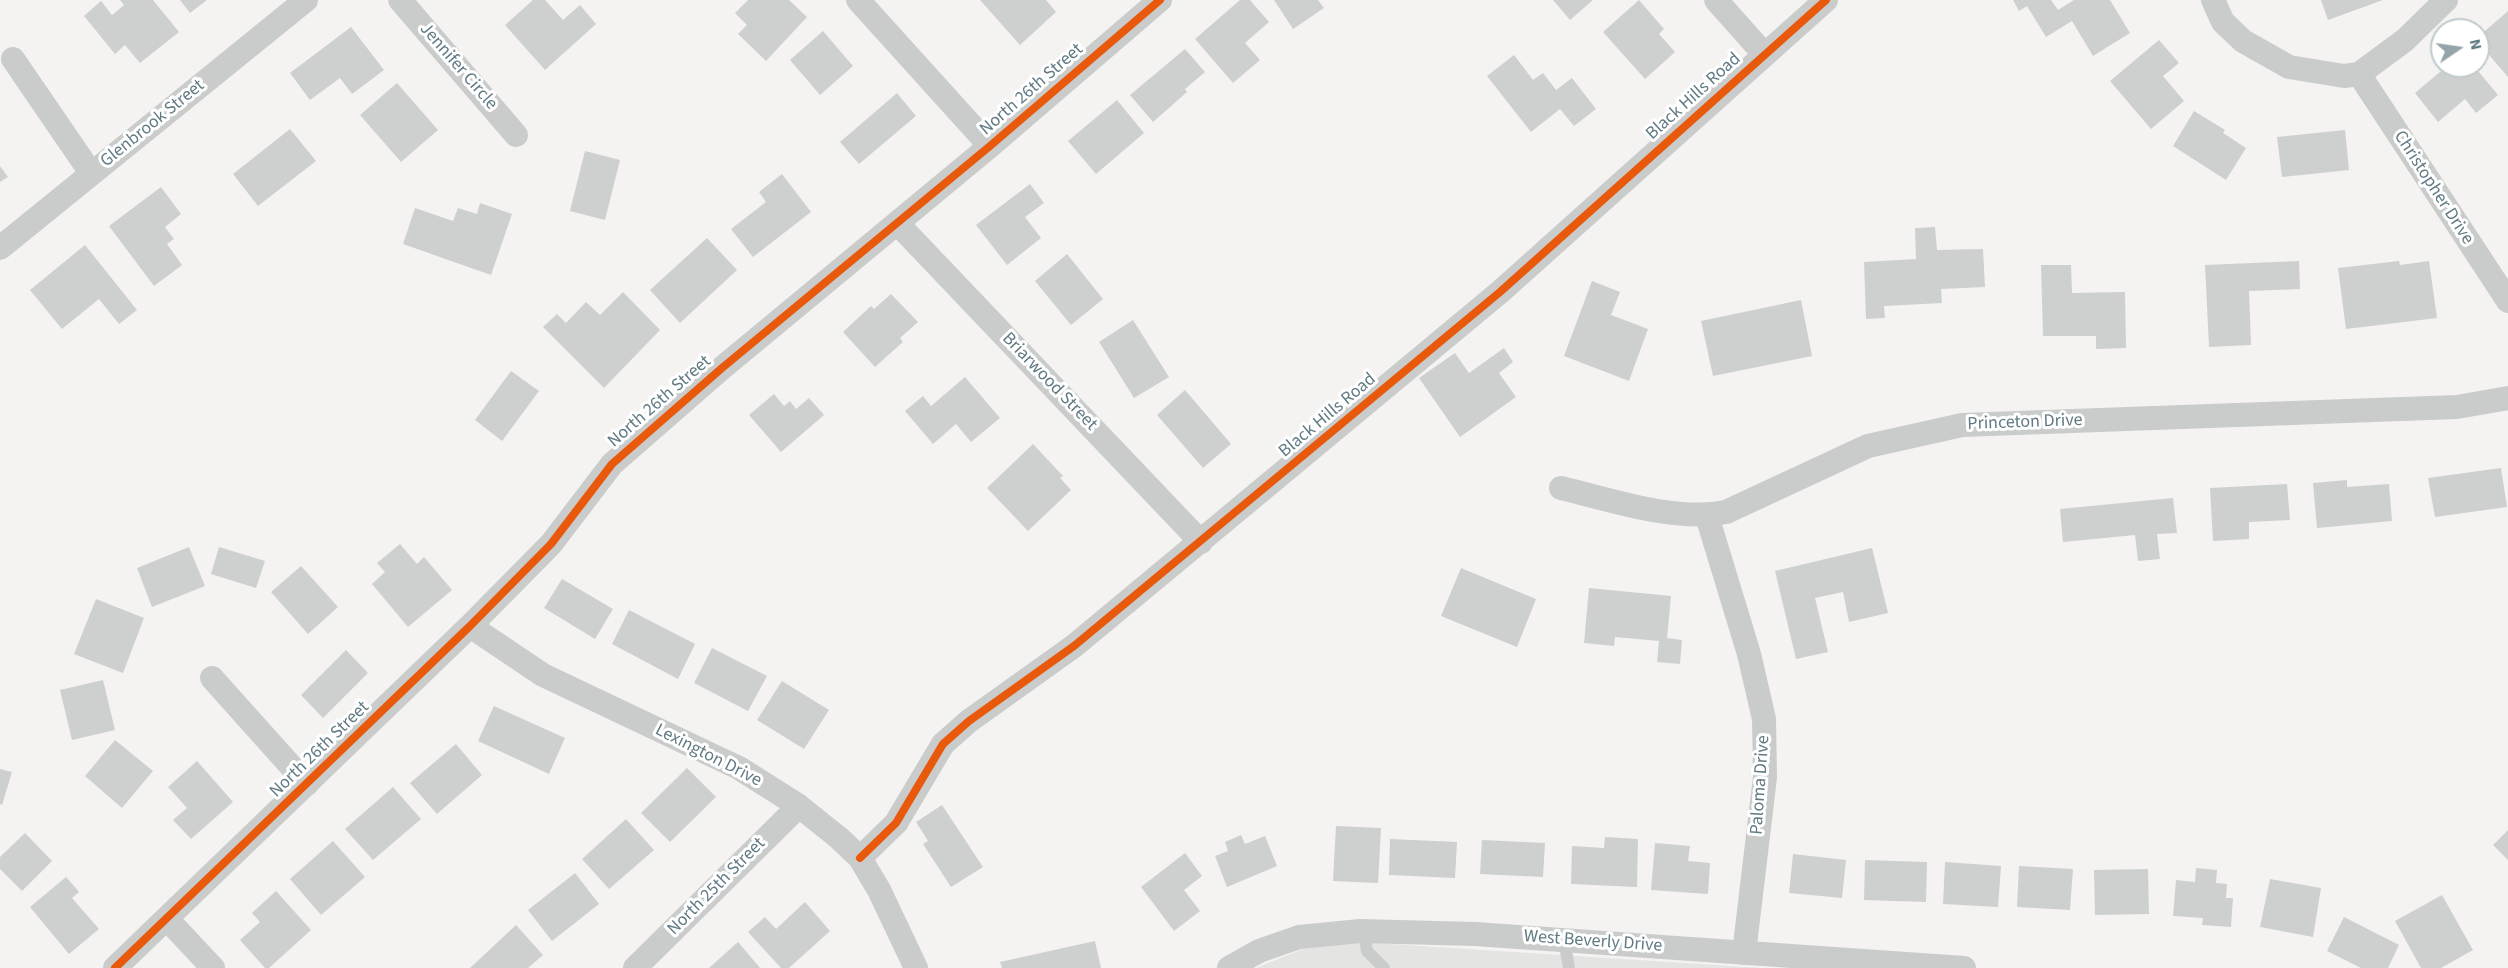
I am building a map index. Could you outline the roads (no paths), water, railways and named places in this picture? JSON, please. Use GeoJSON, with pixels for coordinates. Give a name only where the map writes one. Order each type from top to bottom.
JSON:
{"type":"FeatureCollection","features":[{"type":"Feature","properties":{"kind":"street","name":"Glenbrook Street"},"geometry":{"type":"LineString","coordinates":[[0,248],[306,0]]}},
{"type":"Feature","properties":{"kind":"street","name":"Jennifer Circle"},"geometry":{"type":"LineString","coordinates":[[400,0],[516,135]]}},
{"type":"Feature","properties":{"kind":"street"},"geometry":{"type":"LineString","coordinates":[[858,0],[990,146]]}},
{"type":"Feature","properties":{"kind":"street","name":"North 26th Street"},"geometry":{"type":"LineString","coordinates":[[115,968],[470,626],[551,544],[612,464],[722,368],[990,146],[1160,0]]}},
{"type":"Feature","properties":{"kind":"street"},"geometry":{"type":"LineString","coordinates":[[1716,0],[1764,54]]}},
{"type":"Feature","properties":{"kind":"street","name":"Black Hills Road"},"geometry":{"type":"LineString","coordinates":[[860,858],[896,823],[943,744],[969,721],[1074,646],[1500,292],[1826,0]]}},
{"type":"Feature","properties":{"kind":"street"},"geometry":{"type":"LineString","coordinates":[[2213,0],[2223,22],[2243,41],[2289,67],[2344,76],[2359,74],[2404,40],[2446,0]]}},
{"type":"Feature","properties":{"kind":"street"},"geometry":{"type":"LineString","coordinates":[[13,58],[92,173]]}},
{"type":"Feature","properties":{"kind":"street","name":"Christopher Drive"},"geometry":{"type":"LineString","coordinates":[[2359,74],[2508,301]]}},
{"type":"Feature","properties":{"kind":"street","name":"Briarwood Street"},"geometry":{"type":"LineString","coordinates":[[897,223],[1201,542]]}},
{"type":"Feature","properties":{"kind":"street","name":"Princeton Drive"},"geometry":{"type":"LineString","coordinates":[[1561,488],[1675,513],[1707,516],[1726,512],[1868,446],[1962,425],[2457,407],[2508,398]]}},
{"type":"Feature","properties":{"kind":"street","name":"Paloma Drive"},"geometry":{"type":"LineString","coordinates":[[1707,516],[1749,654],[1764,719],[1765,777],[1744,953]]}},
{"type":"Feature","properties":{"kind":"street","name":"Lexington Drive"},"geometry":{"type":"LineString","coordinates":[[470,626],[543,675],[739,768],[799,806],[860,858],[879,890],[916,968]]}},
{"type":"Feature","properties":{"kind":"street"},"geometry":{"type":"LineString","coordinates":[[212,678],[307,784]]}},
{"type":"Feature","properties":{"kind":"street","name":"North 25th Street"},"geometry":{"type":"LineString","coordinates":[[635,968],[799,806]]}},
{"type":"Feature","properties":{"kind":"street"},"geometry":{"type":"LineString","coordinates":[[167,919],[213,968]]}},
{"type":"Feature","properties":{"kind":"street","name":"West Beverly Drive"},"geometry":{"type":"LineString","coordinates":[[1229,968],[1259,951],[1299,937],[1364,932],[1475,934],[1964,968]]}},
{"type":"Feature","properties":{"kind":"lane"},"geometry":{"type":"LineString","coordinates":[[1364,932],[1367,951],[1384,968]]}},
{"type":"Feature","properties":{"kind":"lane"},"geometry":{"type":"LineString","coordinates":[[1564,940],[1569,968]]}}]}
